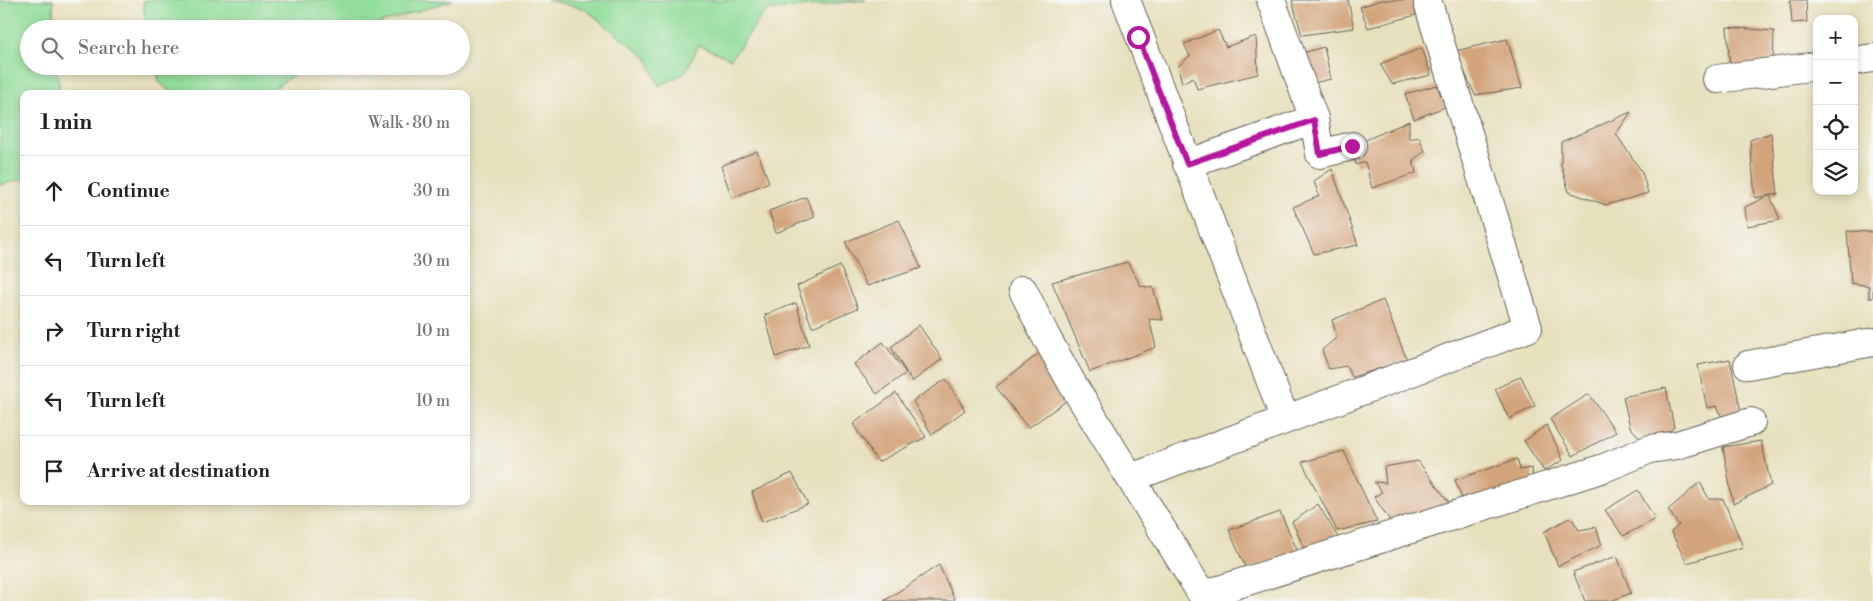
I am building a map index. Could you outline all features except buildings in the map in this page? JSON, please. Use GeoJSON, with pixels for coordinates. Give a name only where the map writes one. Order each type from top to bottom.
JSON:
{"type":"FeatureCollection","features":[{"type":"Feature","properties":{"kind":"street"},"geometry":{"type":"LineString","coordinates":[[1126,0],[1285,419]]}},
{"type":"Feature","properties":{"kind":"street"},"geometry":{"type":"LineString","coordinates":[[1271,0],[1316,132],[1332,169]]}},
{"type":"Feature","properties":{"kind":"street"},"geometry":{"type":"LineString","coordinates":[[1131,478],[1528,328],[1428,3]]}},
{"type":"Feature","properties":{"kind":"street"},"geometry":{"type":"LineString","coordinates":[[1858,60],[1873,58]]}},
{"type":"Feature","properties":{"kind":"street"},"geometry":{"type":"LineString","coordinates":[[1717,79],[1813,67]]}},
{"type":"Feature","properties":{"kind":"street"},"geometry":{"type":"LineString","coordinates":[[1187,164],[1316,132]]}},
{"type":"Feature","properties":{"kind":"street"},"geometry":{"type":"LineString","coordinates":[[1316,132],[1320,154],[1352,146]]}},
{"type":"Feature","properties":{"kind":"street"},"geometry":{"type":"LineString","coordinates":[[1022,290],[1073,385],[1205,598],[1604,468],[1650,449],[1677,445],[1751,422]]}},
{"type":"Feature","properties":{"kind":"street"},"geometry":{"type":"LineString","coordinates":[[1748,365],[1873,342]]}},
{"type":"Feature","properties":{"kind":"green space"},"geometry":{"type":"Polygon","coordinates":[[[0,0],[53,0],[54,20],[20,20],[20,75],[58,75],[60,90],[20,90],[20,180],[0,185],[0,0]]]}},
{"type":"Feature","properties":{"kind":"green space"},"geometry":{"type":"Polygon","coordinates":[[[143,0],[453,0],[391,20],[145,20],[143,0]]]}},
{"type":"Feature","properties":{"kind":"green space"},"geometry":{"type":"Polygon","coordinates":[[[547,0],[866,0],[765,11],[731,59],[699,45],[685,73],[659,86],[647,58],[585,9],[547,0]]]}},
{"type":"Feature","properties":{"kind":"green space"},"geometry":{"type":"Polygon","coordinates":[[[158,75],[293,75],[272,90],[168,90],[159,82],[158,75]]]}},
{"type":"Feature","properties":{"kind":"route"},"geometry":{"type":"LineString","coordinates":[[1138,37],[1187,164],[1314,120],[1320,154],[1352,146]]}}]}
